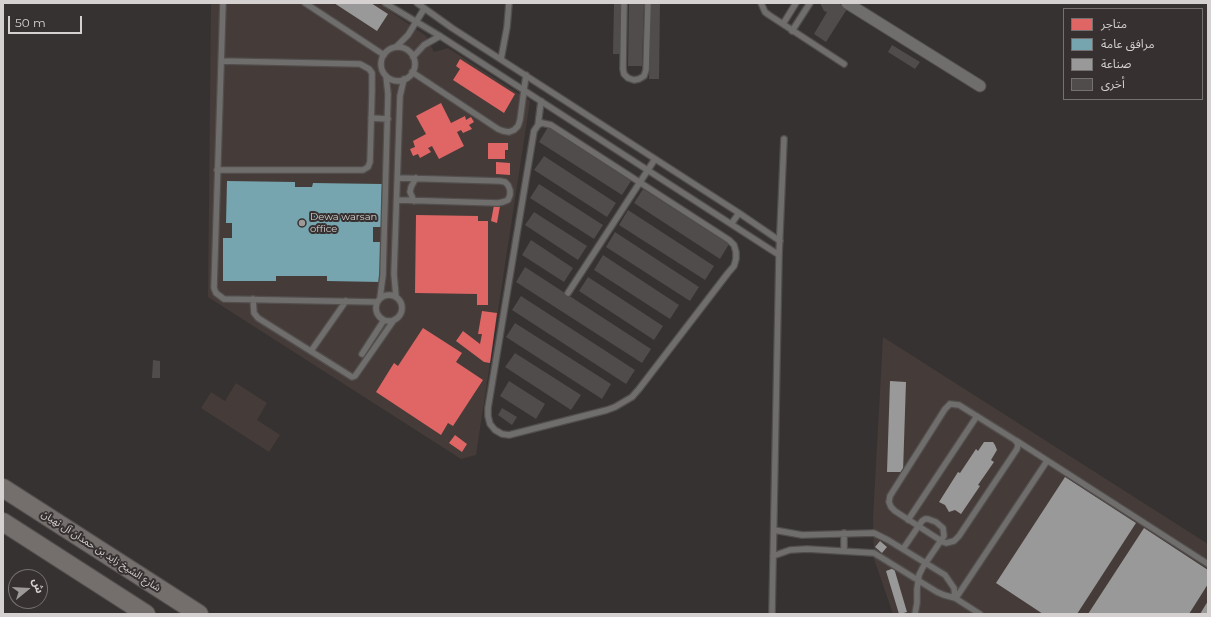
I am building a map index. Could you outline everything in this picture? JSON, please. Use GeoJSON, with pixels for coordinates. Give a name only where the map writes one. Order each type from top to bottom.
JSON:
{"type":"FeatureCollection","features":[{"type":"Feature","properties":{"kind":"main road","name":"شارع الشيخ زايد بن حمدان آل نهيان"},"geometry":{"type":"LineString","coordinates":[[3,488],[199,614]]}},
{"type":"Feature","properties":{"kind":"main road"},"geometry":{"type":"LineString","coordinates":[[3,522],[146,614]]}},
{"type":"Feature","properties":{"kind":"street"},"geometry":{"type":"LineString","coordinates":[[847,3],[980,86]]}},
{"type":"Feature","properties":{"kind":"lane"},"geometry":{"type":"LineString","coordinates":[[223,3],[214,288],[219,296],[224,298],[346,301],[379,300],[388,295],[396,297]]}},
{"type":"Feature","properties":{"kind":"lane"},"geometry":{"type":"LineString","coordinates":[[305,3],[384,55]]}},
{"type":"Feature","properties":{"kind":"lane"},"geometry":{"type":"LineString","coordinates":[[385,3],[440,36],[732,223],[779,255]]}},
{"type":"Feature","properties":{"kind":"lane"},"geometry":{"type":"LineString","coordinates":[[417,3],[440,20],[780,241]]}},
{"type":"Feature","properties":{"kind":"lane"},"geometry":{"type":"LineString","coordinates":[[501,59],[507,27],[509,3]]}},
{"type":"Feature","properties":{"kind":"lane"},"geometry":{"type":"LineString","coordinates":[[624,3],[623,68],[624,74],[628,78],[634,80],[644,76],[646,70],[648,3]]}},
{"type":"Feature","properties":{"kind":"lane"},"geometry":{"type":"LineString","coordinates":[[761,3],[765,12],[844,64]]}},
{"type":"Feature","properties":{"kind":"lane"},"geometry":{"type":"LineString","coordinates":[[783,24],[796,3]]}},
{"type":"Feature","properties":{"kind":"lane"},"geometry":{"type":"LineString","coordinates":[[792,31],[810,3]]}},
{"type":"Feature","properties":{"kind":"lane"},"geometry":{"type":"LineString","coordinates":[[394,320],[384,320],[380,318],[376,310],[383,275],[388,119],[388,88],[386,76],[381,66],[384,55],[389,50],[396,47],[408,35],[424,9]]}},
{"type":"Feature","properties":{"kind":"lane"},"geometry":{"type":"LineString","coordinates":[[413,57],[424,45],[440,36]]}},
{"type":"Feature","properties":{"kind":"lane"},"geometry":{"type":"LineString","coordinates":[[252,299],[254,313],[258,318],[350,376],[354,377],[394,320],[400,314],[402,307],[396,297],[394,274],[400,96],[404,80],[412,72],[414,62],[413,57],[406,49],[396,47]]}},
{"type":"Feature","properties":{"kind":"lane"},"geometry":{"type":"LineString","coordinates":[[217,170],[363,170],[368,167],[370,162],[372,73],[369,68],[360,64],[221,61]]}},
{"type":"Feature","properties":{"kind":"lane"},"geometry":{"type":"LineString","coordinates":[[412,72],[503,132],[514,130],[518,126],[526,75]]}},
{"type":"Feature","properties":{"kind":"lane"},"geometry":{"type":"LineString","coordinates":[[386,76],[395,80],[404,80]]}},
{"type":"Feature","properties":{"kind":"lane"},"geometry":{"type":"LineString","coordinates":[[538,125],[542,123],[551,124],[729,240],[734,245],[736,259],[734,266],[639,389],[628,399],[616,407],[509,435],[502,434],[495,430],[490,424],[488,408],[534,130],[538,125],[541,101]]}},
{"type":"Feature","properties":{"kind":"lane"},"geometry":{"type":"LineString","coordinates":[[371,118],[388,119]]}},
{"type":"Feature","properties":{"kind":"lane"},"geometry":{"type":"LineString","coordinates":[[772,614],[779,255],[784,139]]}},
{"type":"Feature","properties":{"kind":"lane"},"geometry":{"type":"LineString","coordinates":[[568,293],[655,159]]}},
{"type":"Feature","properties":{"kind":"lane"},"geometry":{"type":"LineString","coordinates":[[397,200],[498,203],[508,200],[510,195],[508,185],[505,182],[500,181],[398,178]]}},
{"type":"Feature","properties":{"kind":"lane"},"geometry":{"type":"LineString","coordinates":[[414,201],[410,192],[416,178]]}},
{"type":"Feature","properties":{"kind":"lane"},"geometry":{"type":"LineString","coordinates":[[732,223],[739,213]]}},
{"type":"Feature","properties":{"kind":"lane"},"geometry":{"type":"LineString","coordinates":[[311,351],[346,301]]}},
{"type":"Feature","properties":{"kind":"lane"},"geometry":{"type":"LineString","coordinates":[[362,354],[384,320]]}},
{"type":"Feature","properties":{"kind":"lane"},"geometry":{"type":"LineString","coordinates":[[1016,441],[1018,444],[1017,449],[959,536],[951,542],[946,543],[941,541],[892,509],[889,505],[889,499],[945,409],[950,404],[956,404],[977,416],[1208,564]]}},
{"type":"Feature","properties":{"kind":"lane"},"geometry":{"type":"LineString","coordinates":[[908,520],[977,416]]}},
{"type":"Feature","properties":{"kind":"lane"},"geometry":{"type":"LineString","coordinates":[[955,598],[1047,461]]}},
{"type":"Feature","properties":{"kind":"lane"},"geometry":{"type":"LineString","coordinates":[[904,549],[918,526],[926,519],[939,523],[944,531],[944,536],[920,571],[915,614]]}},
{"type":"Feature","properties":{"kind":"lane"},"geometry":{"type":"LineString","coordinates":[[774,530],[802,536],[844,533],[874,533],[904,549],[948,579],[954,588],[955,598]]}},
{"type":"Feature","properties":{"kind":"lane"},"geometry":{"type":"LineString","coordinates":[[844,533],[844,550]]}},
{"type":"Feature","properties":{"kind":"lane"},"geometry":{"type":"LineString","coordinates":[[773,556],[790,550],[808,548],[874,553],[944,595],[955,598],[980,614]]}},
{"type":"Feature","properties":{"kind":"shaded area"},"geometry":{"type":"Polygon","coordinates":[[[211,3],[378,3],[426,36],[434,52],[448,48],[530,101],[476,455],[461,459],[208,297],[211,3]]]}},
{"type":"Feature","properties":{"kind":"shaded area"},"geometry":{"type":"Polygon","coordinates":[[[883,337],[1208,544],[1208,614],[893,614],[874,559],[873,518],[883,337]]]}},
{"type":"Feature","properties":{"kind":"shaded area"},"geometry":{"type":"Polygon","coordinates":[[[236,383],[267,403],[257,420],[280,435],[269,452],[201,408],[211,392],[225,401],[236,383]]]}},
{"type":"Feature","properties":{"kind":"building: متاجر"},"geometry":{"type":"Polygon","coordinates":[[[460,59],[515,94],[504,113],[453,80],[460,69],[456,66],[460,59]]]}},
{"type":"Feature","properties":{"kind":"building: متاجر"},"geometry":{"type":"Polygon","coordinates":[[[441,103],[451,123],[465,116],[466,120],[471,117],[474,122],[469,125],[472,129],[463,133],[461,130],[457,132],[464,146],[439,159],[432,146],[428,148],[431,152],[420,158],[418,154],[413,156],[410,149],[415,147],[413,141],[426,134],[416,116],[441,103]]]}},
{"type":"Feature","properties":{"kind":"building: متاجر"},"geometry":{"type":"Polygon","coordinates":[[[488,143],[508,143],[508,150],[505,150],[505,159],[488,159],[488,143]]]}},
{"type":"Feature","properties":{"kind":"building: متاجر"},"geometry":{"type":"Polygon","coordinates":[[[496,162],[510,163],[510,175],[496,174],[496,162]]]}},
{"type":"Feature","properties":{"kind":"building: متاجر"},"geometry":{"type":"Polygon","coordinates":[[[494,205],[500,206],[497,223],[491,221],[494,205]]]}},
{"type":"Feature","properties":{"kind":"building: متاجر"},"geometry":{"type":"Polygon","coordinates":[[[416,215],[478,216],[478,221],[488,221],[488,305],[477,305],[477,294],[415,293],[416,215]]]}},
{"type":"Feature","properties":{"kind":"building: متاجر"},"geometry":{"type":"Polygon","coordinates":[[[482,311],[497,313],[490,363],[484,362],[456,341],[463,331],[480,344],[482,334],[478,334],[482,311]]]}},
{"type":"Feature","properties":{"kind":"building: متاجر"},"geometry":{"type":"Polygon","coordinates":[[[423,328],[462,353],[456,362],[483,380],[453,426],[448,423],[441,435],[376,392],[394,363],[398,366],[423,328]]]}},
{"type":"Feature","properties":{"kind":"building: متاجر"},"geometry":{"type":"Polygon","coordinates":[[[455,435],[467,444],[462,452],[449,443],[455,435]]]}},
{"type":"Feature","properties":{"kind":"building: مرافق عامة"},"geometry":{"type":"Polygon","coordinates":[[[227,181],[295,182],[295,187],[312,187],[313,183],[382,184],[381,227],[373,227],[373,242],[381,242],[380,282],[327,281],[327,276],[276,276],[276,281],[223,281],[223,238],[232,238],[232,223],[226,223],[227,181]]]}},
{"type":"Feature","properties":{"kind":"building: صناعة"},"geometry":{"type":"Polygon","coordinates":[[[334,3],[371,3],[388,14],[377,31],[334,3]]]}},
{"type":"Feature","properties":{"kind":"building: صناعة"},"geometry":{"type":"Polygon","coordinates":[[[890,381],[906,382],[903,472],[887,472],[890,381]]]}},
{"type":"Feature","properties":{"kind":"building: صناعة"},"geometry":{"type":"Polygon","coordinates":[[[984,442],[993,442],[995,445],[997,450],[991,460],[994,462],[961,514],[955,510],[949,512],[945,505],[939,502],[958,472],[960,473],[976,449],[978,451],[984,442]]]}},
{"type":"Feature","properties":{"kind":"building: صناعة"},"geometry":{"type":"Polygon","coordinates":[[[1065,477],[1136,523],[1077,614],[1043,614],[996,583],[1065,477]]]}},
{"type":"Feature","properties":{"kind":"building: صناعة"},"geometry":{"type":"Polygon","coordinates":[[[1144,528],[1208,570],[1208,584],[1189,614],[1088,614],[1144,528]]]}},
{"type":"Feature","properties":{"kind":"building: صناعة"},"geometry":{"type":"Polygon","coordinates":[[[880,541],[887,547],[882,553],[875,547],[880,541]]]}},
{"type":"Feature","properties":{"kind":"building: صناعة"},"geometry":{"type":"Polygon","coordinates":[[[894,568],[907,612],[900,614],[886,571],[894,568]]]}},
{"type":"Feature","properties":{"kind":"building: صناعة"},"geometry":{"type":"Polygon","coordinates":[[[1208,601],[1208,614],[1200,614],[1208,601]]]}},
{"type":"Feature","properties":{"kind":"building: أخرى"},"geometry":{"type":"Polygon","coordinates":[[[614,3],[621,3],[620,54],[613,54],[614,3]]]}},
{"type":"Feature","properties":{"kind":"building: أخرى"},"geometry":{"type":"Polygon","coordinates":[[[629,3],[644,3],[642,66],[628,66],[629,3]]]}},
{"type":"Feature","properties":{"kind":"building: أخرى"},"geometry":{"type":"Polygon","coordinates":[[[651,3],[660,3],[659,79],[649,79],[651,3]]]}},
{"type":"Feature","properties":{"kind":"building: أخرى"},"geometry":{"type":"Polygon","coordinates":[[[820,3],[838,3],[847,9],[826,42],[814,34],[827,12],[824,11],[820,3]]]}},
{"type":"Feature","properties":{"kind":"building: أخرى"},"geometry":{"type":"Polygon","coordinates":[[[892,45],[920,62],[915,69],[888,52],[892,45]]]}},
{"type":"Feature","properties":{"kind":"building: أخرى"},"geometry":{"type":"Polygon","coordinates":[[[548,127],[631,181],[622,195],[539,142],[548,127]]]}},
{"type":"Feature","properties":{"kind":"building: أخرى"},"geometry":{"type":"Polygon","coordinates":[[[544,156],[616,203],[607,217],[534,170],[544,156]]]}},
{"type":"Feature","properties":{"kind":"building: أخرى"},"geometry":{"type":"Polygon","coordinates":[[[539,184],[603,225],[594,239],[530,198],[539,184]]]}},
{"type":"Feature","properties":{"kind":"building: أخرى"},"geometry":{"type":"Polygon","coordinates":[[[643,189],[729,244],[720,259],[634,203],[643,189]]]}},
{"type":"Feature","properties":{"kind":"building: أخرى"},"geometry":{"type":"Polygon","coordinates":[[[628,210],[714,266],[705,280],[619,225],[628,210]]]}},
{"type":"Feature","properties":{"kind":"building: أخرى"},"geometry":{"type":"Polygon","coordinates":[[[534,212],[587,246],[578,260],[525,225],[534,212]]]}},
{"type":"Feature","properties":{"kind":"building: أخرى"},"geometry":{"type":"Polygon","coordinates":[[[615,232],[699,287],[690,301],[606,247],[615,232]]]}},
{"type":"Feature","properties":{"kind":"building: أخرى"},"geometry":{"type":"Polygon","coordinates":[[[531,240],[573,268],[564,282],[522,255],[531,240]]]}},
{"type":"Feature","properties":{"kind":"building: أخرى"},"geometry":{"type":"Polygon","coordinates":[[[603,255],[679,305],[670,319],[594,270],[603,255]]]}},
{"type":"Feature","properties":{"kind":"building: أخرى"},"geometry":{"type":"Polygon","coordinates":[[[525,267],[651,349],[642,363],[516,282],[525,267]]]}},
{"type":"Feature","properties":{"kind":"building: أخرى"},"geometry":{"type":"Polygon","coordinates":[[[588,277],[663,326],[654,340],[579,291],[588,277]]]}},
{"type":"Feature","properties":{"kind":"building: أخرى"},"geometry":{"type":"Polygon","coordinates":[[[521,296],[635,370],[626,384],[512,310],[521,296]]]}},
{"type":"Feature","properties":{"kind":"building: أخرى"},"geometry":{"type":"Polygon","coordinates":[[[515,323],[611,384],[602,399],[506,337],[515,323]]]}},
{"type":"Feature","properties":{"kind":"building: أخرى"},"geometry":{"type":"Polygon","coordinates":[[[515,353],[581,395],[571,410],[505,367],[515,353]]]}},
{"type":"Feature","properties":{"kind":"building: أخرى"},"geometry":{"type":"Polygon","coordinates":[[[153,360],[160,361],[160,378],[152,378],[153,360]]]}},
{"type":"Feature","properties":{"kind":"building: أخرى"},"geometry":{"type":"Polygon","coordinates":[[[509,381],[545,404],[536,419],[500,396],[509,381]]]}},
{"type":"Feature","properties":{"kind":"building: أخرى"},"geometry":{"type":"Polygon","coordinates":[[[502,408],[517,417],[512,425],[498,415],[502,408]]]}},
{"type":"Feature","properties":{"kind":"place","name":"Dewa warsan office"},"geometry":{"type":"Point","coordinates":[302,223]}}]}
